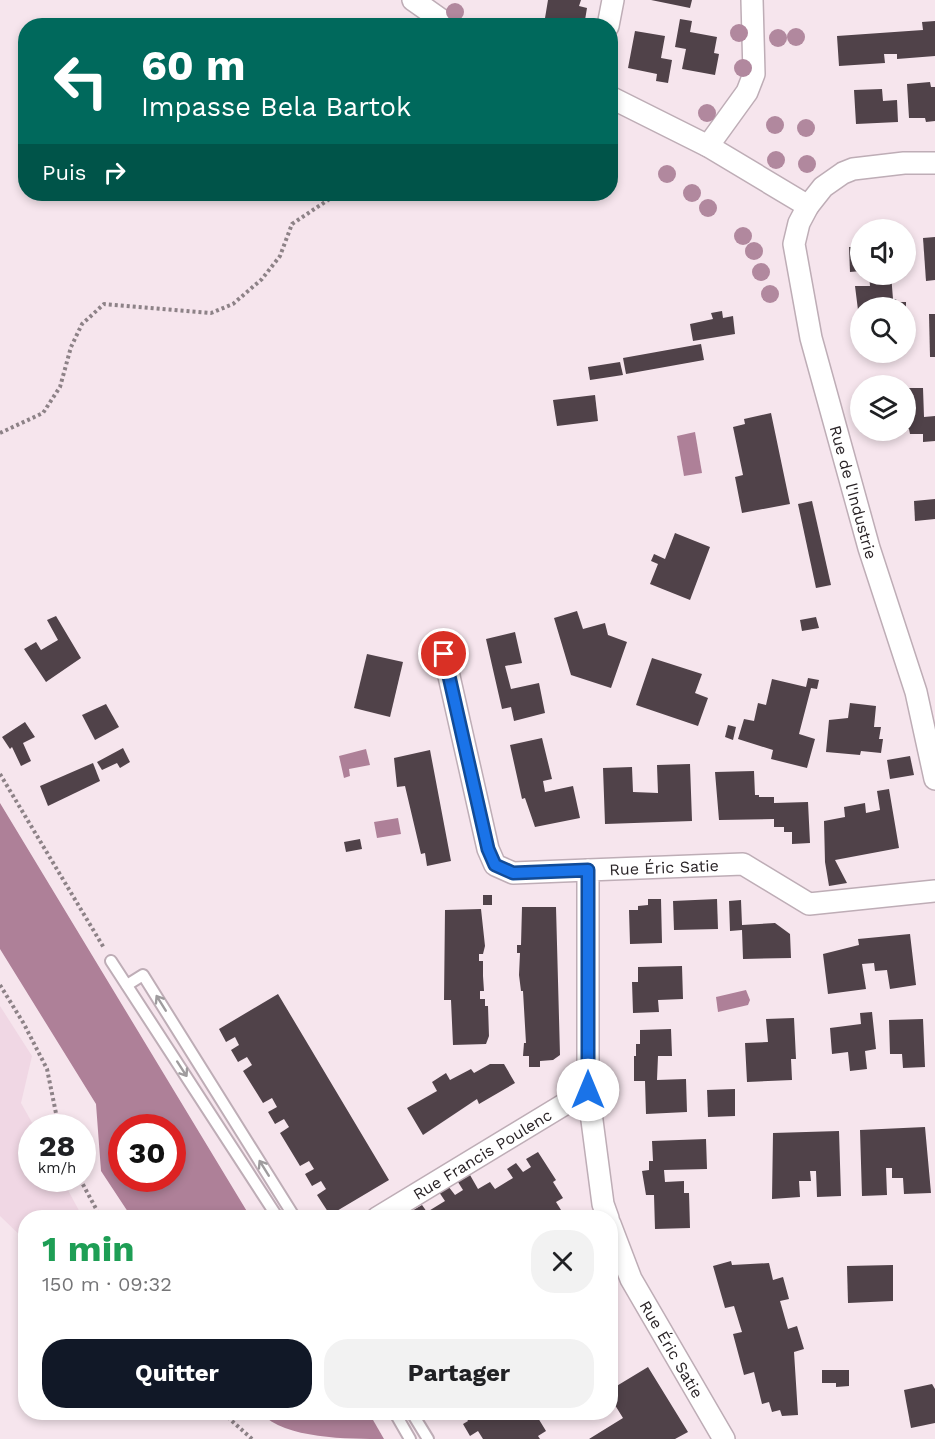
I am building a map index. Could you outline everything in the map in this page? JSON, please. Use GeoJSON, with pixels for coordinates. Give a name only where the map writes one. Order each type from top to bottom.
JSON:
{"type":"FeatureCollection","features":[{"type":"Feature","properties":{"kind":"street"},"geometry":{"type":"LineString","coordinates":[[413,0],[439,18]]}},
{"type":"Feature","properties":{"kind":"street"},"geometry":{"type":"LineString","coordinates":[[610,18],[613,0]]}},
{"type":"Feature","properties":{"kind":"street"},"geometry":{"type":"LineString","coordinates":[[708,146],[747,92],[754,74],[752,0]]}},
{"type":"Feature","properties":{"kind":"street"},"geometry":{"type":"LineString","coordinates":[[618,101],[708,146],[808,206],[823,187],[853,169],[935,163]]}},
{"type":"Feature","properties":{"kind":"street","name":"Rue de l'Industrie"},"geometry":{"type":"LineString","coordinates":[[808,206],[794,244],[811,338],[869,548],[916,693],[935,779]]}},
{"type":"Feature","properties":{"kind":"street"},"geometry":{"type":"LineString","coordinates":[[444,654],[488,849],[495,865],[513,873],[588,870]]}},
{"type":"Feature","properties":{"kind":"street","name":"Rue Éric Satie"},"geometry":{"type":"LineString","coordinates":[[605,1210],[588,1090],[588,870],[743,864],[809,904],[935,891]]}},
{"type":"Feature","properties":{"kind":"street","name":"Rue Francis Poulenc"},"geometry":{"type":"LineString","coordinates":[[390,1210],[588,1090]]}},
{"type":"Feature","properties":{"kind":"street","name":"Rue Éric Satie"},"geometry":{"type":"LineString","coordinates":[[618,1245],[631,1279],[724,1439]]}},
{"type":"Feature","properties":{"kind":"lane"},"geometry":{"type":"LineString","coordinates":[[111,961],[273,1210]]}},
{"type":"Feature","properties":{"kind":"lane"},"geometry":{"type":"LineString","coordinates":[[127,985],[143,975],[290,1210]]}},
{"type":"Feature","properties":{"kind":"lane"},"geometry":{"type":"LineString","coordinates":[[399,1420],[410,1439]]}},
{"type":"Feature","properties":{"kind":"lane"},"geometry":{"type":"LineString","coordinates":[[416,1420],[428,1439]]}},
{"type":"Feature","properties":{"kind":"path"},"geometry":{"type":"LineString","coordinates":[[0,433],[43,413],[60,387],[71,347],[82,324],[104,304],[211,313],[234,304],[262,279],[280,256],[292,224],[326,201]]}},
{"type":"Feature","properties":{"kind":"path"},"geometry":{"type":"LineString","coordinates":[[0,774],[111,961]]}},
{"type":"Feature","properties":{"kind":"path"},"geometry":{"type":"LineString","coordinates":[[0,985],[24,1024],[47,1069],[56,1114]]}},
{"type":"Feature","properties":{"kind":"path"},"geometry":{"type":"LineString","coordinates":[[87,1192],[97,1210]]}},
{"type":"Feature","properties":{"kind":"path"},"geometry":{"type":"LineString","coordinates":[[231,1420],[252,1439]]}},
{"type":"Feature","properties":{"kind":"shaded area"},"geometry":{"type":"Polygon","coordinates":[[[695,432],[702,473],[684,476],[677,436],[695,432]]]}},
{"type":"Feature","properties":{"kind":"shaded area"},"geometry":{"type":"Polygon","coordinates":[[[366,749],[370,765],[349,769],[350,776],[344,778],[339,756],[366,749]]]}},
{"type":"Feature","properties":{"kind":"shaded area"},"geometry":{"type":"Polygon","coordinates":[[[0,803],[246,1210],[127,1210],[115,1192],[186,1192],[186,1114],[108,1114],[108,1182],[101,1171],[96,1104],[0,949],[0,803]]]}},
{"type":"Feature","properties":{"kind":"shaded area"},"geometry":{"type":"Polygon","coordinates":[[[398,818],[401,834],[377,838],[374,822],[398,818]]]}},
{"type":"Feature","properties":{"kind":"shaded area"},"geometry":{"type":"Polygon","coordinates":[[[746,990],[750,1000],[748,1005],[718,1012],[716,997],[746,990]]]}},
{"type":"Feature","properties":{"kind":"shaded area"},"geometry":{"type":"Polygon","coordinates":[[[0,1006],[32,1056],[21,1103],[27,1114],[18,1114],[18,1192],[69,1192],[79,1210],[18,1210],[18,1233],[0,1216],[0,1006]]]}},
{"type":"Feature","properties":{"kind":"shaded area"},"geometry":{"type":"Polygon","coordinates":[[[269,1420],[373,1420],[384,1439],[318,1436],[301,1433],[269,1420]]]}},
{"type":"Feature","properties":{"kind":"building"},"geometry":{"type":"Polygon","coordinates":[[[548,0],[581,0],[579,6],[587,8],[585,18],[545,18],[548,0]]]}},
{"type":"Feature","properties":{"kind":"building"},"geometry":{"type":"Polygon","coordinates":[[[651,0],[692,0],[690,8],[651,0]]]}},
{"type":"Feature","properties":{"kind":"building"},"geometry":{"type":"Polygon","coordinates":[[[680,19],[692,21],[690,32],[717,37],[714,53],[719,54],[715,75],[682,69],[686,49],[675,47],[680,19]]]}},
{"type":"Feature","properties":{"kind":"building"},"geometry":{"type":"Polygon","coordinates":[[[935,21],[935,56],[897,59],[897,54],[884,54],[885,63],[839,66],[837,36],[923,30],[922,22],[935,21]]]}},
{"type":"Feature","properties":{"kind":"building"},"geometry":{"type":"Polygon","coordinates":[[[635,31],[665,36],[661,58],[672,60],[668,83],[656,81],[657,74],[628,68],[635,31]]]}},
{"type":"Feature","properties":{"kind":"building"},"geometry":{"type":"Polygon","coordinates":[[[930,82],[931,87],[935,87],[935,121],[926,122],[925,118],[909,118],[907,84],[930,82]]]}},
{"type":"Feature","properties":{"kind":"building"},"geometry":{"type":"Polygon","coordinates":[[[882,89],[883,101],[897,100],[898,122],[856,124],[854,90],[882,89]]]}},
{"type":"Feature","properties":{"kind":"building"},"geometry":{"type":"Polygon","coordinates":[[[935,237],[935,280],[926,281],[923,238],[935,237]]]}},
{"type":"Feature","properties":{"kind":"building"},"geometry":{"type":"Polygon","coordinates":[[[892,285],[893,297],[856,297],[855,286],[892,285]]]}},
{"type":"Feature","properties":{"kind":"building"},"geometry":{"type":"Polygon","coordinates":[[[722,311],[723,318],[733,316],[735,334],[693,341],[690,324],[713,319],[711,313],[722,311]]]}},
{"type":"Feature","properties":{"kind":"building"},"geometry":{"type":"Polygon","coordinates":[[[929,314],[935,314],[935,357],[930,357],[929,314]]]}},
{"type":"Feature","properties":{"kind":"building"},"geometry":{"type":"Polygon","coordinates":[[[701,344],[704,360],[626,374],[623,358],[701,344]]]}},
{"type":"Feature","properties":{"kind":"building"},"geometry":{"type":"Polygon","coordinates":[[[620,362],[623,375],[590,380],[588,367],[620,362]]]}},
{"type":"Feature","properties":{"kind":"building"},"geometry":{"type":"Polygon","coordinates":[[[916,388],[923,388],[924,417],[935,416],[935,441],[923,442],[923,434],[916,434],[916,388]]]}},
{"type":"Feature","properties":{"kind":"building"},"geometry":{"type":"Polygon","coordinates":[[[595,395],[598,421],[557,426],[553,400],[595,395]]]}},
{"type":"Feature","properties":{"kind":"building"},"geometry":{"type":"Polygon","coordinates":[[[771,413],[790,504],[742,513],[735,477],[743,475],[733,427],[745,424],[744,419],[771,413]]]}},
{"type":"Feature","properties":{"kind":"building"},"geometry":{"type":"Polygon","coordinates":[[[935,499],[935,519],[915,521],[914,501],[935,499]]]}},
{"type":"Feature","properties":{"kind":"building"},"geometry":{"type":"Polygon","coordinates":[[[812,501],[831,585],[816,588],[798,504],[812,501]]]}},
{"type":"Feature","properties":{"kind":"building"},"geometry":{"type":"Polygon","coordinates":[[[675,533],[710,547],[690,600],[650,584],[658,564],[651,561],[654,554],[665,559],[675,533]]]}},
{"type":"Feature","properties":{"kind":"building"},"geometry":{"type":"Polygon","coordinates":[[[577,611],[583,629],[605,623],[608,635],[627,642],[611,688],[571,675],[554,618],[577,611]]]}},
{"type":"Feature","properties":{"kind":"building"},"geometry":{"type":"Polygon","coordinates":[[[56,616],[81,658],[46,682],[24,649],[36,642],[41,650],[58,640],[47,620],[56,616]]]}},
{"type":"Feature","properties":{"kind":"building"},"geometry":{"type":"Polygon","coordinates":[[[816,617],[819,628],[802,631],[800,620],[816,617]]]}},
{"type":"Feature","properties":{"kind":"building"},"geometry":{"type":"Polygon","coordinates":[[[515,632],[522,663],[505,666],[511,689],[539,683],[545,713],[514,721],[511,707],[502,709],[486,639],[515,632]]]}},
{"type":"Feature","properties":{"kind":"building"},"geometry":{"type":"Polygon","coordinates":[[[367,654],[403,662],[390,717],[354,708],[367,654]]]}},
{"type":"Feature","properties":{"kind":"building"},"geometry":{"type":"Polygon","coordinates":[[[652,658],[702,674],[695,693],[708,698],[698,726],[636,705],[652,658]]]}},
{"type":"Feature","properties":{"kind":"building"},"geometry":{"type":"Polygon","coordinates":[[[808,678],[819,680],[817,689],[811,688],[799,734],[815,739],[807,768],[771,759],[773,750],[738,739],[744,719],[754,721],[758,703],[766,705],[772,679],[806,687],[808,678]]]}},
{"type":"Feature","properties":{"kind":"building"},"geometry":{"type":"Polygon","coordinates":[[[850,703],[876,706],[874,727],[881,727],[879,739],[883,739],[881,753],[861,751],[860,755],[826,752],[829,720],[848,718],[850,703]]]}},
{"type":"Feature","properties":{"kind":"building"},"geometry":{"type":"Polygon","coordinates":[[[106,704],[119,727],[95,740],[82,715],[106,704]]]}},
{"type":"Feature","properties":{"kind":"building"},"geometry":{"type":"Polygon","coordinates":[[[25,722],[35,737],[23,743],[31,761],[21,766],[12,747],[10,749],[2,737],[25,722]]]}},
{"type":"Feature","properties":{"kind":"building"},"geometry":{"type":"Polygon","coordinates":[[[728,725],[736,727],[733,740],[725,737],[728,725]]]}},
{"type":"Feature","properties":{"kind":"building"},"geometry":{"type":"Polygon","coordinates":[[[542,738],[552,779],[543,781],[545,792],[573,786],[580,818],[535,827],[525,798],[522,799],[510,745],[542,738]]]}},
{"type":"Feature","properties":{"kind":"building"},"geometry":{"type":"Polygon","coordinates":[[[123,748],[130,762],[120,768],[117,763],[102,770],[97,762],[123,748]]]}},
{"type":"Feature","properties":{"kind":"building"},"geometry":{"type":"Polygon","coordinates":[[[430,750],[451,861],[427,866],[425,853],[421,854],[405,786],[397,787],[394,758],[430,750]]]}},
{"type":"Feature","properties":{"kind":"building"},"geometry":{"type":"Polygon","coordinates":[[[910,756],[914,775],[890,779],[887,760],[910,756]]]}},
{"type":"Feature","properties":{"kind":"building"},"geometry":{"type":"Polygon","coordinates":[[[93,763],[100,781],[48,806],[40,786],[93,763]]]}},
{"type":"Feature","properties":{"kind":"building"},"geometry":{"type":"Polygon","coordinates":[[[690,764],[692,821],[605,824],[603,768],[632,767],[633,792],[658,793],[657,765],[690,764]]]}},
{"type":"Feature","properties":{"kind":"building"},"geometry":{"type":"Polygon","coordinates":[[[754,771],[755,795],[774,797],[774,803],[808,802],[810,843],[792,844],[792,832],[784,832],[784,827],[774,827],[774,819],[719,820],[715,772],[754,771]]]}},
{"type":"Feature","properties":{"kind":"building"},"geometry":{"type":"Polygon","coordinates":[[[889,789],[899,848],[835,860],[847,883],[829,886],[825,862],[824,821],[845,817],[844,807],[865,803],[866,813],[880,810],[877,791],[889,789]]]}},
{"type":"Feature","properties":{"kind":"building"},"geometry":{"type":"Polygon","coordinates":[[[360,839],[362,849],[346,852],[344,842],[360,839]]]}},
{"type":"Feature","properties":{"kind":"building"},"geometry":{"type":"Polygon","coordinates":[[[483,895],[492,895],[492,905],[483,905],[483,895]]]}},
{"type":"Feature","properties":{"kind":"building"},"geometry":{"type":"Polygon","coordinates":[[[648,899],[661,899],[662,943],[630,944],[629,910],[638,910],[638,906],[648,905],[648,899]]]}},
{"type":"Feature","properties":{"kind":"building"},"geometry":{"type":"Polygon","coordinates":[[[717,899],[718,929],[674,930],[673,901],[717,899]]]}},
{"type":"Feature","properties":{"kind":"building"},"geometry":{"type":"Polygon","coordinates":[[[741,900],[742,925],[775,923],[790,934],[791,958],[743,959],[742,930],[730,931],[729,901],[741,900]]]}},
{"type":"Feature","properties":{"kind":"building"},"geometry":{"type":"Polygon","coordinates":[[[522,907],[556,907],[560,1055],[553,1060],[540,1061],[540,1067],[529,1067],[529,1056],[523,1056],[524,1043],[526,1043],[523,991],[521,991],[519,975],[520,953],[517,953],[517,945],[521,945],[522,907]]]}},
{"type":"Feature","properties":{"kind":"building"},"geometry":{"type":"Polygon","coordinates":[[[481,909],[485,946],[483,954],[479,954],[479,961],[483,961],[484,991],[480,991],[480,999],[485,999],[485,1006],[488,1006],[489,1036],[486,1044],[453,1045],[451,1000],[444,1000],[445,910],[481,909]]]}},
{"type":"Feature","properties":{"kind":"building"},"geometry":{"type":"Polygon","coordinates":[[[910,934],[916,985],[890,989],[887,970],[875,971],[874,963],[862,964],[866,989],[828,994],[823,954],[859,945],[858,939],[910,934]]]}},
{"type":"Feature","properties":{"kind":"building"},"geometry":{"type":"Polygon","coordinates":[[[682,966],[683,999],[658,1000],[659,1012],[633,1013],[632,982],[638,982],[638,967],[682,966]]]}},
{"type":"Feature","properties":{"kind":"building"},"geometry":{"type":"Polygon","coordinates":[[[278,994],[389,1180],[338,1210],[327,1210],[317,1195],[326,1189],[321,1181],[312,1186],[305,1174],[314,1169],[309,1161],[300,1166],[280,1133],[289,1127],[284,1119],[275,1124],[268,1112],[277,1107],[272,1098],[263,1103],[243,1071],[252,1065],[247,1057],[238,1062],[231,1050],[239,1045],[235,1037],[226,1042],[219,1029],[278,994]]]}},
{"type":"Feature","properties":{"kind":"building"},"geometry":{"type":"Polygon","coordinates":[[[872,1012],[876,1049],[865,1051],[867,1069],[850,1071],[848,1052],[832,1054],[830,1028],[861,1024],[860,1013],[872,1012]]]}},
{"type":"Feature","properties":{"kind":"building"},"geometry":{"type":"Polygon","coordinates":[[[794,1018],[796,1059],[791,1059],[792,1080],[747,1082],[745,1043],[768,1042],[766,1019],[794,1018]]]}},
{"type":"Feature","properties":{"kind":"building"},"geometry":{"type":"Polygon","coordinates":[[[923,1019],[925,1067],[903,1068],[902,1054],[890,1054],[889,1020],[923,1019]]]}},
{"type":"Feature","properties":{"kind":"building"},"geometry":{"type":"Polygon","coordinates":[[[671,1029],[672,1056],[658,1056],[657,1080],[686,1079],[687,1112],[646,1114],[645,1081],[634,1081],[634,1056],[636,1056],[636,1044],[640,1044],[640,1030],[671,1029]]]}},
{"type":"Feature","properties":{"kind":"building"},"geometry":{"type":"Polygon","coordinates":[[[490,1064],[504,1064],[515,1083],[479,1104],[477,1099],[423,1135],[407,1108],[437,1091],[432,1082],[446,1073],[450,1080],[471,1069],[474,1073],[490,1064]]]}},
{"type":"Feature","properties":{"kind":"building"},"geometry":{"type":"Polygon","coordinates":[[[735,1089],[735,1116],[708,1117],[707,1090],[735,1089]]]}},
{"type":"Feature","properties":{"kind":"building"},"geometry":{"type":"Polygon","coordinates":[[[925,1127],[931,1193],[904,1194],[903,1178],[892,1178],[892,1168],[886,1168],[887,1195],[862,1196],[860,1130],[925,1127]]]}},
{"type":"Feature","properties":{"kind":"building"},"geometry":{"type":"Polygon","coordinates":[[[839,1131],[841,1196],[817,1197],[816,1171],[810,1171],[811,1181],[799,1181],[800,1197],[772,1199],[773,1133],[839,1131]]]}},
{"type":"Feature","properties":{"kind":"building"},"geometry":{"type":"Polygon","coordinates":[[[706,1139],[707,1169],[664,1170],[665,1182],[684,1181],[684,1193],[689,1193],[690,1228],[655,1229],[654,1195],[646,1195],[642,1171],[649,1170],[649,1161],[653,1161],[652,1141],[706,1139]]]}},
{"type":"Feature","properties":{"kind":"building"},"geometry":{"type":"Polygon","coordinates":[[[538,1152],[556,1180],[553,1182],[563,1198],[556,1202],[561,1210],[430,1210],[445,1201],[439,1192],[448,1186],[455,1195],[463,1190],[458,1182],[470,1175],[478,1189],[490,1182],[495,1189],[513,1178],[507,1169],[516,1163],[523,1172],[531,1167],[526,1159],[538,1152]]]}},
{"type":"Feature","properties":{"kind":"building"},"geometry":{"type":"Polygon","coordinates":[[[422,1205],[426,1210],[413,1210],[422,1205]]]}},
{"type":"Feature","properties":{"kind":"building"},"geometry":{"type":"Polygon","coordinates":[[[731,1261],[732,1265],[769,1263],[773,1280],[783,1277],[789,1299],[780,1301],[788,1329],[797,1326],[804,1349],[794,1352],[798,1415],[782,1416],[780,1410],[772,1412],[769,1402],[762,1404],[754,1372],[744,1375],[733,1334],[742,1332],[734,1306],[725,1308],[713,1266],[731,1261]]]}},
{"type":"Feature","properties":{"kind":"building"},"geometry":{"type":"Polygon","coordinates":[[[893,1265],[893,1301],[848,1303],[847,1266],[893,1265]]]}},
{"type":"Feature","properties":{"kind":"building"},"geometry":{"type":"Polygon","coordinates":[[[648,1367],[688,1432],[675,1439],[589,1439],[623,1418],[618,1410],[618,1385],[648,1367]]]}},
{"type":"Feature","properties":{"kind":"building"},"geometry":{"type":"Polygon","coordinates":[[[822,1370],[849,1370],[849,1386],[836,1387],[836,1383],[822,1383],[822,1370]]]}},
{"type":"Feature","properties":{"kind":"building"},"geometry":{"type":"Polygon","coordinates":[[[932,1384],[935,1389],[935,1423],[911,1428],[904,1390],[932,1384]]]}},
{"type":"Feature","properties":{"kind":"building"},"geometry":{"type":"Polygon","coordinates":[[[539,1420],[546,1431],[538,1436],[540,1439],[483,1439],[478,1431],[470,1436],[463,1424],[468,1421],[539,1420]]]}},
{"type":"Feature","properties":{"kind":"route"},"geometry":{"type":"LineString","coordinates":[[444,654],[488,849],[495,865],[513,873],[588,870],[588,1090]]}}]}
